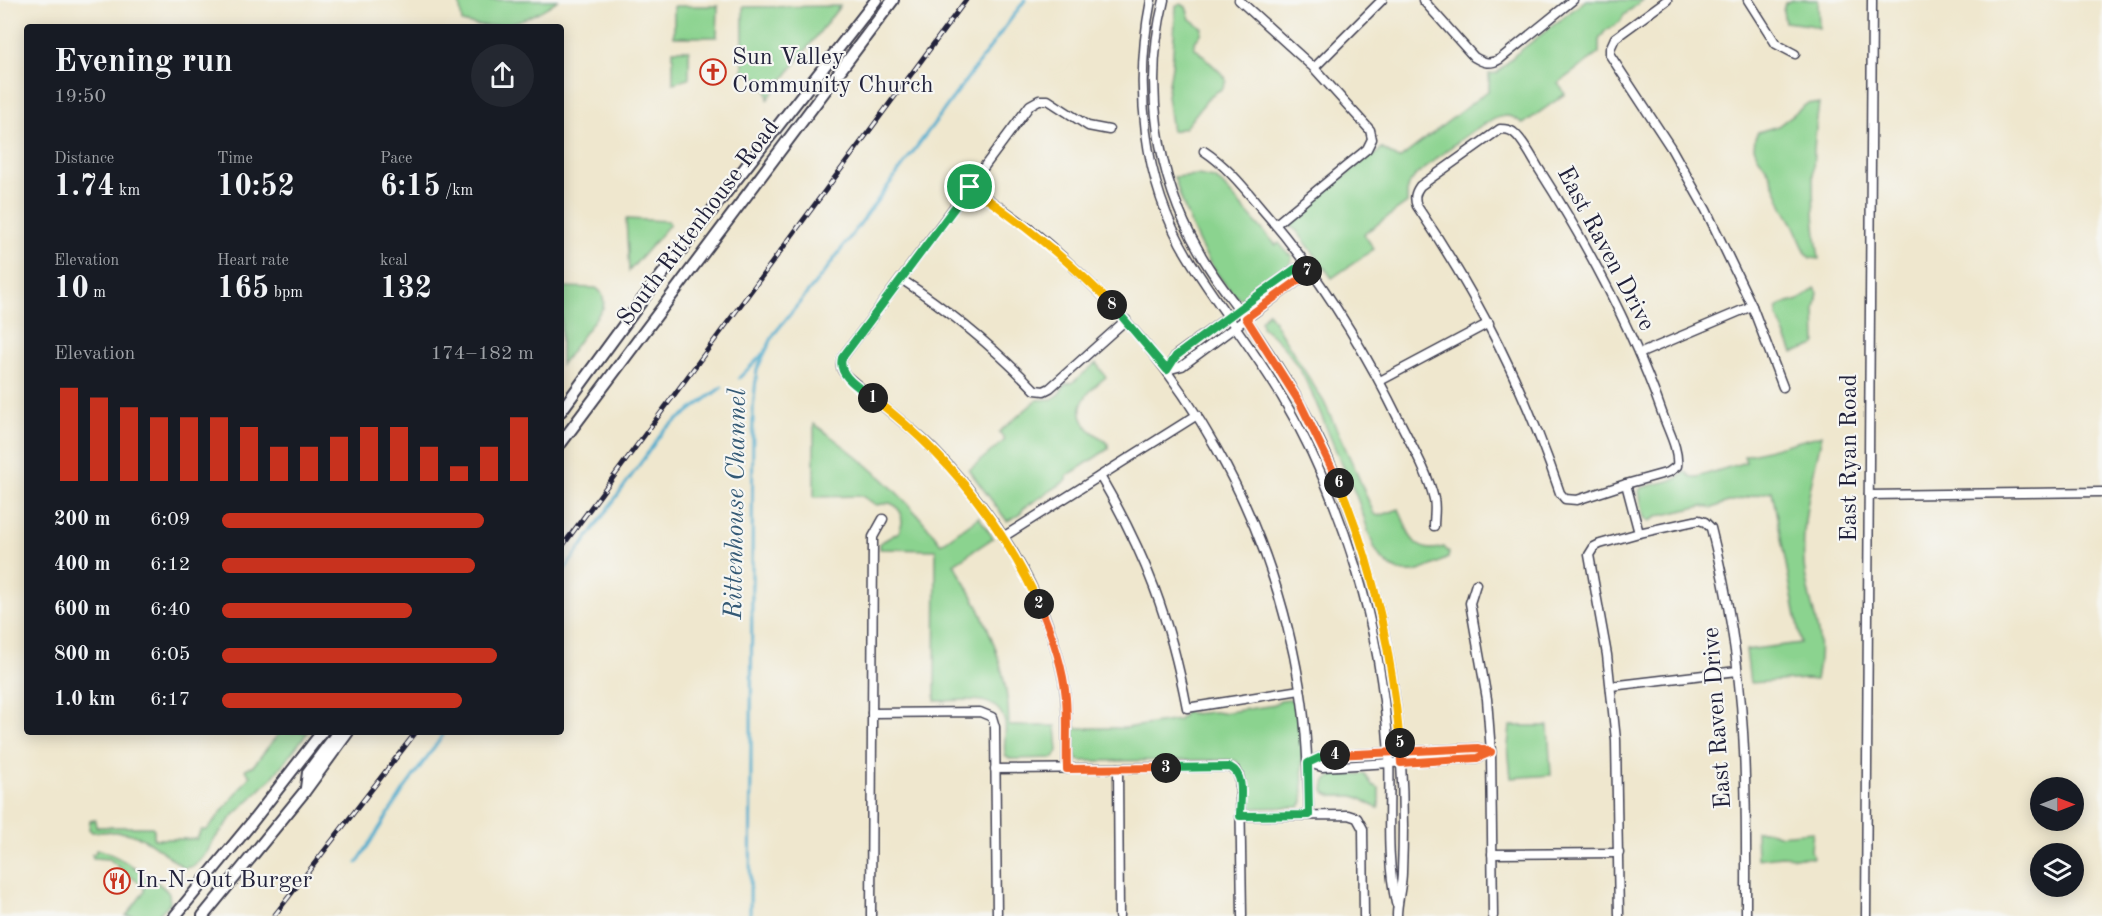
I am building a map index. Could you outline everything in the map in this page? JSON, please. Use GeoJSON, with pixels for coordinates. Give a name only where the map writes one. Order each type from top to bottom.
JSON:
{"type":"FeatureCollection","features":[{"type":"Feature","properties":{"kind":"main road","name":"South Rittenhouse Road"},"geometry":{"type":"LineString","coordinates":[[564,407],[641,302],[876,0]]}},
{"type":"Feature","properties":{"kind":"main road","name":"South Rittenhouse Road"},"geometry":{"type":"LineString","coordinates":[[564,439],[893,0]]}},
{"type":"Feature","properties":{"kind":"main road"},"geometry":{"type":"LineString","coordinates":[[641,302],[657,314]]}},
{"type":"Feature","properties":{"kind":"main road"},"geometry":{"type":"LineString","coordinates":[[175,916],[320,735]]}},
{"type":"Feature","properties":{"kind":"main road"},"geometry":{"type":"LineString","coordinates":[[305,791],[308,772],[336,735]]}},
{"type":"Feature","properties":{"kind":"main road"},"geometry":{"type":"LineString","coordinates":[[193,895],[206,912],[305,791],[346,735]]}},
{"type":"Feature","properties":{"kind":"street"},"geometry":{"type":"LineString","coordinates":[[1151,0],[1143,52],[1142,79],[1146,135],[1164,205],[1186,255],[1236,326],[1298,425],[1341,523],[1365,598],[1383,692],[1389,752],[1390,878],[1397,913]]}},
{"type":"Feature","properties":{"kind":"street"},"geometry":{"type":"LineString","coordinates":[[1164,0],[1155,67],[1157,121],[1166,167],[1190,235],[1209,268],[1246,318],[1300,403],[1340,485],[1373,583],[1393,678],[1401,752],[1402,875],[1397,913]]}},
{"type":"Feature","properties":{"kind":"street"},"geometry":{"type":"LineString","coordinates":[[1239,0],[1314,68],[1370,130],[1372,139],[1367,149],[1276,224]]}},
{"type":"Feature","properties":{"kind":"street"},"geometry":{"type":"LineString","coordinates":[[1314,68],[1382,0]]}},
{"type":"Feature","properties":{"kind":"street"},"geometry":{"type":"LineString","coordinates":[[1423,0],[1474,57],[1484,63],[1494,63],[1500,59],[1573,0]]}},
{"type":"Feature","properties":{"kind":"street"},"geometry":{"type":"LineString","coordinates":[[1667,0],[1616,38],[1610,49],[1612,58],[1652,117],[1689,178],[1752,306],[1783,387]]}},
{"type":"Feature","properties":{"kind":"street"},"geometry":{"type":"LineString","coordinates":[[1748,0],[1776,44],[1795,54]]}},
{"type":"Feature","properties":{"kind":"street","name":"East Ryan Road"},"geometry":{"type":"LineString","coordinates":[[1866,916],[1872,0]]}},
{"type":"Feature","properties":{"kind":"street"},"geometry":{"type":"LineString","coordinates":[[1067,769],[1066,699],[1056,651],[1027,579],[1004,537],[971,491],[934,449],[901,419],[843,373],[841,366],[842,358],[1030,105],[1039,100],[1048,100],[1088,126],[1109,130]]}},
{"type":"Feature","properties":{"kind":"street","name":"East Raven Drive"},"geometry":{"type":"LineString","coordinates":[[1489,323],[1414,199],[1420,186],[1495,131],[1505,129],[1516,134],[1569,215],[1598,268],[1639,354],[1675,452],[1677,465],[1669,472],[1626,484]]}},
{"type":"Feature","properties":{"kind":"street"},"geometry":{"type":"LineString","coordinates":[[1204,151],[1215,159],[1276,224],[1309,267],[1354,334],[1426,473],[1435,501],[1434,526]]}},
{"type":"Feature","properties":{"kind":"street"},"geometry":{"type":"LineString","coordinates":[[970,187],[1055,250],[1126,320],[1167,370],[1222,458],[1263,548],[1284,613],[1300,690],[1308,763],[1309,815]]}},
{"type":"Feature","properties":{"kind":"street"},"geometry":{"type":"LineString","coordinates":[[1167,370],[1176,356],[1229,316],[1295,269],[1309,267]]}},
{"type":"Feature","properties":{"kind":"street"},"geometry":{"type":"LineString","coordinates":[[1167,370],[1182,366],[1300,279],[1309,267]]}},
{"type":"Feature","properties":{"kind":"street"},"geometry":{"type":"LineString","coordinates":[[901,279],[939,304],[975,332],[1035,390],[1044,391],[1050,388],[1126,320]]}},
{"type":"Feature","properties":{"kind":"street"},"geometry":{"type":"LineString","coordinates":[[1639,354],[1752,306]]}},
{"type":"Feature","properties":{"kind":"street"},"geometry":{"type":"LineString","coordinates":[[1380,381],[1489,323],[1528,406],[1564,499],[1573,501],[1626,484],[1639,533],[1600,544],[1591,550],[1589,560],[1611,686],[1618,766],[1619,916]]}},
{"type":"Feature","properties":{"kind":"street"},"geometry":{"type":"LineString","coordinates":[[1004,537],[1197,415]]}},
{"type":"Feature","properties":{"kind":"street"},"geometry":{"type":"LineString","coordinates":[[1100,476],[1125,519],[1146,564],[1178,659],[1187,708],[1300,690]]}},
{"type":"Feature","properties":{"kind":"street"},"geometry":{"type":"LineString","coordinates":[[1869,495],[2102,492]]}},
{"type":"Feature","properties":{"kind":"street"},"geometry":{"type":"LineString","coordinates":[[871,916],[873,537],[883,519]]}},
{"type":"Feature","properties":{"kind":"street","name":"East Raven Drive"},"geometry":{"type":"LineString","coordinates":[[1639,533],[1695,520],[1705,522],[1711,528],[1719,558],[1737,672],[1744,766],[1746,916]]}},
{"type":"Feature","properties":{"kind":"street"},"geometry":{"type":"LineString","coordinates":[[1476,584],[1470,603],[1487,699],[1491,752],[1493,916]]}},
{"type":"Feature","properties":{"kind":"street"},"geometry":{"type":"LineString","coordinates":[[1611,686],[1737,672]]}},
{"type":"Feature","properties":{"kind":"street"},"geometry":{"type":"LineString","coordinates":[[873,713],[980,712],[992,717],[995,727],[997,916]]}},
{"type":"Feature","properties":{"kind":"street"},"geometry":{"type":"LineString","coordinates":[[1308,763],[1323,756],[1389,752],[1478,748],[1491,752]]}},
{"type":"Feature","properties":{"kind":"street"},"geometry":{"type":"LineString","coordinates":[[1308,763],[1322,767],[1401,763],[1477,758],[1491,752]]}},
{"type":"Feature","properties":{"kind":"street"},"geometry":{"type":"LineString","coordinates":[[995,770],[1230,767],[1239,775],[1240,782],[1242,916]]}},
{"type":"Feature","properties":{"kind":"street"},"geometry":{"type":"LineString","coordinates":[[1118,768],[1119,916]]}},
{"type":"Feature","properties":{"kind":"street"},"geometry":{"type":"LineString","coordinates":[[1240,816],[1348,815],[1357,818],[1363,829],[1364,916]]}},
{"type":"Feature","properties":{"kind":"street"},"geometry":{"type":"LineString","coordinates":[[1492,854],[1619,853]]}},
{"type":"Feature","properties":{"kind":"green space"},"geometry":{"type":"Polygon","coordinates":[[[459,0],[558,0],[536,14],[512,23],[471,24],[462,22],[459,0]]]}},
{"type":"Feature","properties":{"kind":"green space"},"geometry":{"type":"Polygon","coordinates":[[[1586,0],[1643,0],[1624,15],[1620,22],[1605,31],[1599,40],[1599,53],[1558,83],[1565,94],[1523,124],[1515,118],[1506,116],[1496,118],[1472,131],[1415,176],[1407,187],[1407,203],[1364,234],[1374,249],[1332,278],[1297,231],[1291,227],[1291,220],[1367,158],[1377,154],[1381,148],[1399,159],[1489,90],[1489,74],[1497,73],[1516,54],[1586,0]]]}},
{"type":"Feature","properties":{"kind":"green space"},"geometry":{"type":"Polygon","coordinates":[[[1792,0],[1818,0],[1819,28],[1785,22],[1783,11],[1785,3],[1792,0]]]}},
{"type":"Feature","properties":{"kind":"green space"},"geometry":{"type":"Polygon","coordinates":[[[1181,4],[1186,7],[1190,19],[1202,28],[1194,47],[1225,77],[1226,81],[1223,88],[1210,96],[1184,128],[1172,131],[1167,96],[1172,66],[1176,6],[1181,4]]]}},
{"type":"Feature","properties":{"kind":"green space"},"geometry":{"type":"Polygon","coordinates":[[[674,6],[718,6],[717,37],[674,37],[674,6]]]}},
{"type":"Feature","properties":{"kind":"green space"},"geometry":{"type":"Polygon","coordinates":[[[840,6],[768,99],[761,81],[743,73],[743,7],[840,6]]]}},
{"type":"Feature","properties":{"kind":"green space"},"geometry":{"type":"Polygon","coordinates":[[[673,50],[689,50],[689,78],[673,83],[673,50]]]}},
{"type":"Feature","properties":{"kind":"green space"},"geometry":{"type":"Polygon","coordinates":[[[1808,103],[1819,104],[1814,143],[1813,181],[1814,220],[1819,259],[1810,258],[1806,253],[1769,172],[1754,147],[1758,132],[1778,126],[1808,103]]]}},
{"type":"Feature","properties":{"kind":"green space"},"geometry":{"type":"Polygon","coordinates":[[[1198,175],[1219,181],[1276,245],[1279,243],[1292,256],[1291,262],[1282,274],[1247,298],[1238,298],[1226,286],[1191,226],[1174,177],[1198,175]]]}},
{"type":"Feature","properties":{"kind":"green space"},"geometry":{"type":"Polygon","coordinates":[[[626,219],[668,221],[670,224],[629,271],[626,219]]]}},
{"type":"Feature","properties":{"kind":"green space"},"geometry":{"type":"Polygon","coordinates":[[[564,287],[596,288],[602,294],[603,308],[564,361],[564,287]]]}},
{"type":"Feature","properties":{"kind":"green space"},"geometry":{"type":"Polygon","coordinates":[[[1815,288],[1818,293],[1815,309],[1816,345],[1793,353],[1777,316],[1777,308],[1801,298],[1815,288]]]}},
{"type":"Feature","properties":{"kind":"green space"},"geometry":{"type":"Polygon","coordinates":[[[1268,312],[1324,402],[1374,514],[1379,516],[1399,509],[1409,534],[1418,545],[1433,549],[1444,547],[1449,553],[1448,558],[1428,568],[1407,572],[1393,568],[1380,557],[1314,397],[1288,352],[1262,327],[1261,321],[1268,312]]]}},
{"type":"Feature","properties":{"kind":"green space"},"geometry":{"type":"Polygon","coordinates":[[[1096,363],[1106,377],[1088,394],[1081,407],[1081,414],[1089,429],[1108,444],[1108,449],[1067,476],[1067,480],[1024,508],[1019,515],[1007,521],[969,470],[1005,440],[999,432],[1037,400],[1052,399],[1058,395],[1066,384],[1072,383],[1096,363]]]}},
{"type":"Feature","properties":{"kind":"green space"},"geometry":{"type":"Polygon","coordinates":[[[814,424],[898,494],[941,544],[979,517],[993,538],[954,564],[976,602],[993,641],[1005,683],[1009,726],[1056,726],[1058,751],[1054,758],[1011,759],[1006,757],[1005,723],[995,706],[977,700],[935,701],[936,550],[880,549],[880,543],[899,532],[902,523],[901,513],[896,506],[890,503],[876,505],[862,496],[814,497],[814,424]]]}},
{"type":"Feature","properties":{"kind":"green space"},"geometry":{"type":"Polygon","coordinates":[[[1822,435],[1808,498],[1804,530],[1806,582],[1820,644],[1816,680],[1750,683],[1746,650],[1801,643],[1772,491],[1713,508],[1702,506],[1659,516],[1650,521],[1644,518],[1639,491],[1641,488],[1676,479],[1686,472],[1691,477],[1697,477],[1746,462],[1744,456],[1822,435]]]}},
{"type":"Feature","properties":{"kind":"green space"},"geometry":{"type":"Polygon","coordinates":[[[1290,699],[1297,705],[1302,750],[1303,802],[1300,807],[1252,808],[1248,803],[1244,775],[1236,761],[1081,761],[1076,759],[1073,752],[1073,728],[1125,728],[1179,720],[1186,712],[1221,713],[1275,705],[1280,700],[1290,699]]]}},
{"type":"Feature","properties":{"kind":"green space"},"geometry":{"type":"Polygon","coordinates":[[[1510,726],[1548,726],[1551,775],[1511,778],[1508,746],[1510,726]]]}},
{"type":"Feature","properties":{"kind":"green space"},"geometry":{"type":"Polygon","coordinates":[[[278,735],[306,735],[272,778],[233,816],[194,866],[184,868],[156,847],[134,835],[118,832],[92,832],[89,829],[90,821],[95,820],[96,827],[152,827],[154,839],[197,839],[201,830],[207,830],[250,776],[245,770],[253,766],[278,735]]]}},
{"type":"Feature","properties":{"kind":"green space"},"geometry":{"type":"Polygon","coordinates":[[[1365,774],[1372,785],[1379,788],[1379,808],[1356,797],[1333,796],[1324,791],[1325,782],[1333,775],[1365,774]]]}},
{"type":"Feature","properties":{"kind":"green space"},"geometry":{"type":"Polygon","coordinates":[[[1756,831],[1767,831],[1778,835],[1813,832],[1811,850],[1813,858],[1781,856],[1757,859],[1756,831]]]}},
{"type":"Feature","properties":{"kind":"green space"},"geometry":{"type":"Polygon","coordinates":[[[96,850],[112,855],[157,882],[169,894],[170,903],[157,916],[126,916],[144,892],[144,887],[109,859],[93,858],[92,854],[95,854],[96,850]]]}},
{"type":"Feature","properties":{"kind":"waterway","name":"Rittenhouse Channel"},"geometry":{"type":"LineString","coordinates":[[750,916],[753,408],[757,369],[774,334],[826,270],[1025,0]]}},
{"type":"Feature","properties":{"kind":"waterway"},"geometry":{"type":"LineString","coordinates":[[739,378],[763,354]]}},
{"type":"Feature","properties":{"kind":"waterway"},"geometry":{"type":"LineString","coordinates":[[564,571],[664,430],[722,387]]}},
{"type":"Feature","properties":{"kind":"waterway"},"geometry":{"type":"LineString","coordinates":[[357,863],[403,791],[443,735]]}},
{"type":"Feature","properties":{"kind":"railway"},"geometry":{"type":"LineString","coordinates":[[564,544],[966,0]]}},
{"type":"Feature","properties":{"kind":"railway"},"geometry":{"type":"LineString","coordinates":[[274,916],[414,735]]}},
{"type":"Feature","properties":{"kind":"place","name":"Sun Valley Community Church"},"geometry":{"type":"Point","coordinates":[713,72]}},
{"type":"Feature","properties":{"kind":"place","name":"In-N-Out Burger"},"geometry":{"type":"Point","coordinates":[117,881]}},
{"type":"Feature","properties":{"kind":"route"},"geometry":{"type":"LineString","coordinates":[[970,187],[842,358],[841,366],[843,373],[901,419],[934,449],[964,482],[1004,537],[1042,611],[1056,651],[1066,699],[1067,769],[1230,767],[1239,775],[1240,816],[1309,815],[1308,763],[1323,756],[1401,752],[1478,748],[1491,752],[1477,758],[1401,763],[1401,752],[1397,712],[1388,649],[1364,551],[1340,485],[1312,426],[1246,318],[1300,279],[1309,267],[1295,269],[1239,309],[1176,356],[1167,370],[1126,320],[1091,283],[1055,250],[970,187]]}}]}
